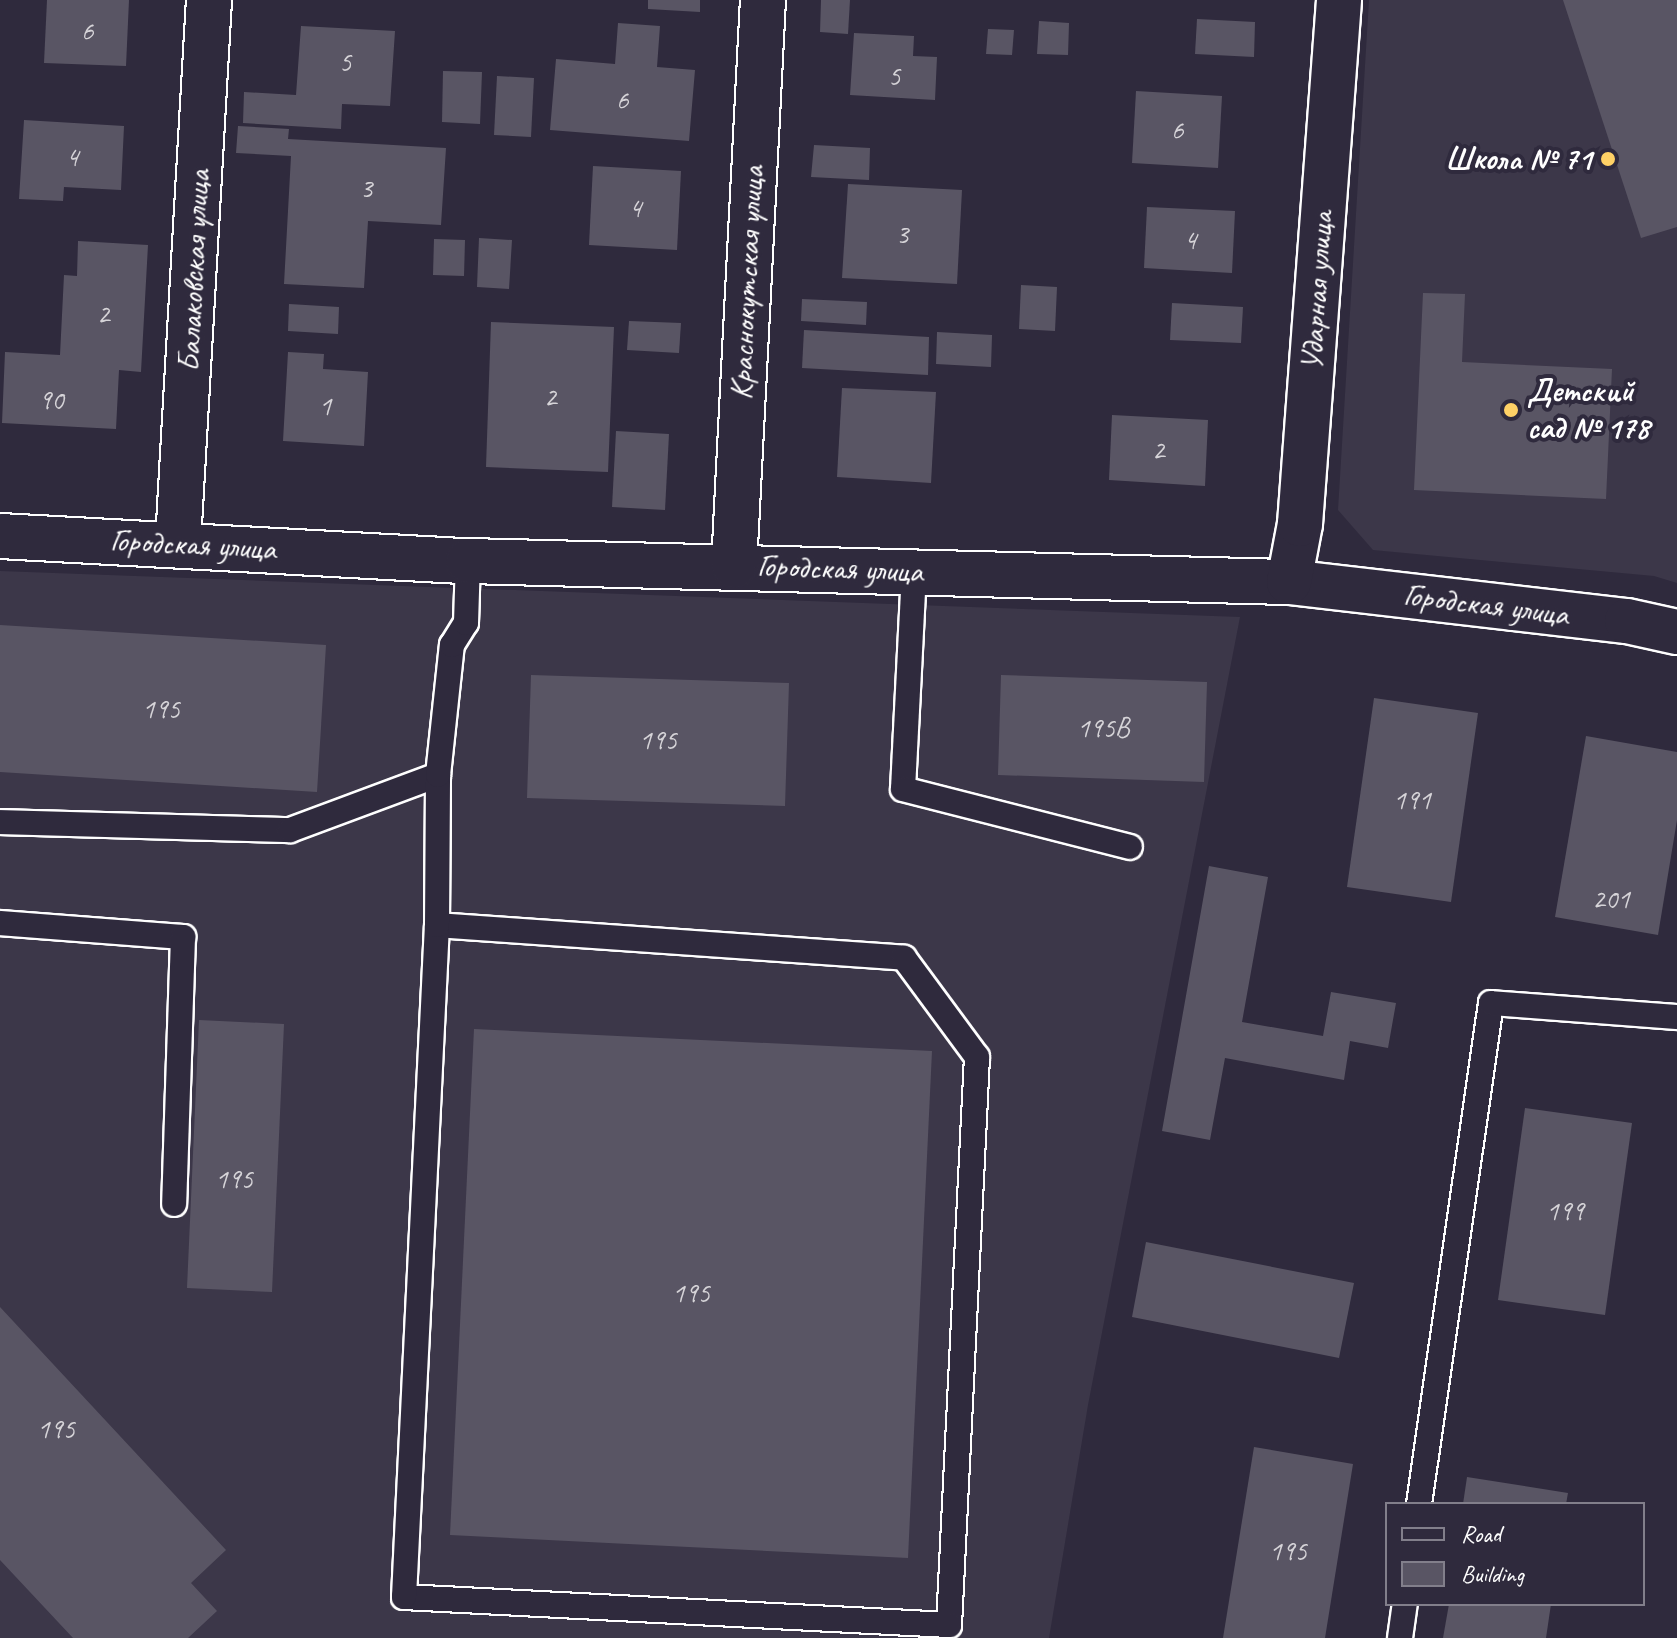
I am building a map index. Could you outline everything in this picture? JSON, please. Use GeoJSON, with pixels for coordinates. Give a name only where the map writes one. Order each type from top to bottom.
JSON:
{"type":"FeatureCollection","features":[{"type":"Feature","properties":{"kind":"street","name":"Балаковская улица"},"geometry":{"type":"LineString","coordinates":[[178,542],[209,0]]}},
{"type":"Feature","properties":{"kind":"street","name":"Краснокутская улица"},"geometry":{"type":"LineString","coordinates":[[734,566],[763,0]]}},
{"type":"Feature","properties":{"kind":"street","name":"Ударная улица"},"geometry":{"type":"LineString","coordinates":[[1289,582],[1300,524],[1339,0]]}},
{"type":"Feature","properties":{"kind":"street","name":"Городская улица"},"geometry":{"type":"LineString","coordinates":[[0,536],[178,542],[468,561],[1289,582],[1627,621],[1677,632]]}},
{"type":"Feature","properties":{"kind":"lane"},"geometry":{"type":"LineString","coordinates":[[437,925],[904,958],[914,970],[977,1057],[949,1625],[404,1597],[437,925],[438,775],[452,645],[466,623],[468,561]]}},
{"type":"Feature","properties":{"kind":"lane"},"geometry":{"type":"LineString","coordinates":[[914,572],[903,789],[1130,847]]}},
{"type":"Feature","properties":{"kind":"lane"},"geometry":{"type":"LineString","coordinates":[[0,822],[290,830],[438,775]]}},
{"type":"Feature","properties":{"kind":"lane"},"geometry":{"type":"LineString","coordinates":[[0,923],[183,937],[174,1204]]}},
{"type":"Feature","properties":{"kind":"lane"},"geometry":{"type":"LineString","coordinates":[[1419,1502],[1491,1003],[1677,1017]]}},
{"type":"Feature","properties":{"kind":"lane"},"geometry":{"type":"LineString","coordinates":[[1400,1638],[1405,1606]]}},
{"type":"Feature","properties":{"kind":"shaded area","name":"Детский сад № 178"},"geometry":{"type":"Polygon","coordinates":[[[1369,0],[1677,0],[1677,583],[1654,576],[1373,550],[1338,510],[1369,0]]]}},
{"type":"Feature","properties":{"kind":"shaded area"},"geometry":{"type":"Polygon","coordinates":[[[0,571],[1240,617],[1088,1405],[1049,1638],[0,1638],[0,571]]]}},
{"type":"Feature","properties":{"kind":"building"},"geometry":{"type":"Polygon","coordinates":[[[47,0],[129,0],[126,66],[44,63],[47,0]]]}},
{"type":"Feature","properties":{"kind":"building"},"geometry":{"type":"Polygon","coordinates":[[[648,0],[700,0],[700,12],[648,9],[648,0]]]}},
{"type":"Feature","properties":{"kind":"building"},"geometry":{"type":"Polygon","coordinates":[[[821,0],[850,0],[848,34],[820,32],[821,0]]]}},
{"type":"Feature","properties":{"kind":"building"},"geometry":{"type":"Polygon","coordinates":[[[1563,0],[1677,0],[1677,227],[1641,238],[1563,0]]]}},
{"type":"Feature","properties":{"kind":"building"},"geometry":{"type":"Polygon","coordinates":[[[1197,19],[1255,22],[1254,57],[1195,54],[1197,19]]]}},
{"type":"Feature","properties":{"kind":"building"},"geometry":{"type":"Polygon","coordinates":[[[1039,21],[1069,23],[1068,55],[1037,54],[1039,21]]]}},
{"type":"Feature","properties":{"kind":"building"},"geometry":{"type":"Polygon","coordinates":[[[618,23],[660,26],[657,67],[695,70],[689,141],[550,130],[556,59],[615,64],[618,23]]]}},
{"type":"Feature","properties":{"kind":"building"},"geometry":{"type":"Polygon","coordinates":[[[301,26],[395,31],[390,106],[342,104],[341,129],[243,123],[244,92],[296,95],[301,26]]]}},
{"type":"Feature","properties":{"kind":"building"},"geometry":{"type":"Polygon","coordinates":[[[988,29],[1014,30],[1012,55],[986,54],[988,29]]]}},
{"type":"Feature","properties":{"kind":"building"},"geometry":{"type":"Polygon","coordinates":[[[854,33],[914,36],[913,56],[937,57],[935,100],[850,95],[854,33]]]}},
{"type":"Feature","properties":{"kind":"building"},"geometry":{"type":"Polygon","coordinates":[[[443,71],[482,72],[480,124],[442,122],[443,71]]]}},
{"type":"Feature","properties":{"kind":"building"},"geometry":{"type":"Polygon","coordinates":[[[497,76],[534,78],[531,137],[494,135],[497,76]]]}},
{"type":"Feature","properties":{"kind":"building"},"geometry":{"type":"Polygon","coordinates":[[[1136,91],[1222,96],[1218,168],[1132,163],[1136,91]]]}},
{"type":"Feature","properties":{"kind":"building"},"geometry":{"type":"Polygon","coordinates":[[[24,120],[124,126],[121,190],[64,187],[63,201],[19,199],[24,120]]]}},
{"type":"Feature","properties":{"kind":"building"},"geometry":{"type":"Polygon","coordinates":[[[238,126],[289,129],[288,139],[446,148],[441,225],[368,221],[364,288],[284,284],[291,156],[236,153],[238,126]]]}},
{"type":"Feature","properties":{"kind":"building"},"geometry":{"type":"Polygon","coordinates":[[[814,145],[870,148],[869,180],[811,177],[814,145]]]}},
{"type":"Feature","properties":{"kind":"building"},"geometry":{"type":"Polygon","coordinates":[[[593,166],[681,171],[677,250],[589,245],[593,166]]]}},
{"type":"Feature","properties":{"kind":"building"},"geometry":{"type":"Polygon","coordinates":[[[848,184],[962,190],[957,284],[842,278],[848,184]]]}},
{"type":"Feature","properties":{"kind":"building"},"geometry":{"type":"Polygon","coordinates":[[[1147,207],[1235,211],[1232,273],[1144,268],[1147,207]]]}},
{"type":"Feature","properties":{"kind":"building"},"geometry":{"type":"Polygon","coordinates":[[[479,238],[512,240],[509,289],[477,287],[479,238]]]}},
{"type":"Feature","properties":{"kind":"building"},"geometry":{"type":"Polygon","coordinates":[[[434,239],[465,240],[464,276],[433,275],[434,239]]]}},
{"type":"Feature","properties":{"kind":"building"},"geometry":{"type":"Polygon","coordinates":[[[78,241],[148,245],[141,372],[119,370],[116,429],[2,423],[5,352],[60,355],[64,275],[77,276],[78,241]]]}},
{"type":"Feature","properties":{"kind":"building"},"geometry":{"type":"Polygon","coordinates":[[[1021,285],[1057,287],[1055,331],[1019,329],[1021,285]]]}},
{"type":"Feature","properties":{"kind":"building"},"geometry":{"type":"Polygon","coordinates":[[[1423,293],[1465,294],[1462,362],[1612,369],[1606,499],[1414,490],[1423,293]]]}},
{"type":"Feature","properties":{"kind":"building"},"geometry":{"type":"Polygon","coordinates":[[[802,299],[867,302],[866,325],[801,321],[802,299]]]}},
{"type":"Feature","properties":{"kind":"building"},"geometry":{"type":"Polygon","coordinates":[[[1172,303],[1243,307],[1241,343],[1170,340],[1172,303]]]}},
{"type":"Feature","properties":{"kind":"building"},"geometry":{"type":"Polygon","coordinates":[[[289,304],[339,307],[338,334],[288,331],[289,304]]]}},
{"type":"Feature","properties":{"kind":"building"},"geometry":{"type":"Polygon","coordinates":[[[629,321],[681,323],[679,353],[627,350],[629,321]]]}},
{"type":"Feature","properties":{"kind":"building"},"geometry":{"type":"Polygon","coordinates":[[[491,322],[614,327],[608,472],[486,467],[491,322]]]}},
{"type":"Feature","properties":{"kind":"building"},"geometry":{"type":"Polygon","coordinates":[[[804,330],[929,337],[928,375],[802,368],[804,330]]]}},
{"type":"Feature","properties":{"kind":"building"},"geometry":{"type":"Polygon","coordinates":[[[937,332],[992,335],[991,367],[936,364],[937,332]]]}},
{"type":"Feature","properties":{"kind":"building"},"geometry":{"type":"Polygon","coordinates":[[[288,352],[324,354],[323,369],[368,372],[364,446],[283,441],[288,352]]]}},
{"type":"Feature","properties":{"kind":"building"},"geometry":{"type":"Polygon","coordinates":[[[842,388],[936,392],[931,483],[837,477],[842,388]]]}},
{"type":"Feature","properties":{"kind":"building"},"geometry":{"type":"Polygon","coordinates":[[[1112,415],[1208,420],[1205,486],[1109,480],[1112,415]]]}},
{"type":"Feature","properties":{"kind":"building"},"geometry":{"type":"Polygon","coordinates":[[[616,431],[669,434],[665,510],[612,507],[616,431]]]}},
{"type":"Feature","properties":{"kind":"building"},"geometry":{"type":"Polygon","coordinates":[[[0,625],[326,645],[317,792],[0,772],[0,625]]]}},
{"type":"Feature","properties":{"kind":"building"},"geometry":{"type":"Polygon","coordinates":[[[531,675],[789,683],[785,806],[527,798],[531,675]]]}},
{"type":"Feature","properties":{"kind":"building"},"geometry":{"type":"Polygon","coordinates":[[[1001,675],[1207,682],[1204,782],[998,775],[1001,675]]]}},
{"type":"Feature","properties":{"kind":"building"},"geometry":{"type":"Polygon","coordinates":[[[1374,698],[1478,713],[1451,902],[1347,887],[1374,698]]]}},
{"type":"Feature","properties":{"kind":"building"},"geometry":{"type":"Polygon","coordinates":[[[1586,736],[1677,752],[1677,820],[1658,935],[1555,917],[1586,736]]]}},
{"type":"Feature","properties":{"kind":"building"},"geometry":{"type":"Polygon","coordinates":[[[1209,866],[1268,877],[1242,1022],[1323,1036],[1331,992],[1396,1003],[1388,1048],[1350,1041],[1344,1080],[1225,1058],[1210,1140],[1162,1131],[1209,866]]]}},
{"type":"Feature","properties":{"kind":"building"},"geometry":{"type":"Polygon","coordinates":[[[199,1020],[284,1024],[272,1292],[187,1288],[199,1020]]]}},
{"type":"Feature","properties":{"kind":"building"},"geometry":{"type":"Polygon","coordinates":[[[474,1029],[932,1051],[908,1558],[450,1535],[474,1029]]]}},
{"type":"Feature","properties":{"kind":"building"},"geometry":{"type":"Polygon","coordinates":[[[1525,1108],[1632,1123],[1605,1315],[1498,1300],[1525,1108]]]}},
{"type":"Feature","properties":{"kind":"building"},"geometry":{"type":"Polygon","coordinates":[[[1146,1242],[1354,1283],[1339,1358],[1132,1317],[1146,1242]]]}},
{"type":"Feature","properties":{"kind":"building"},"geometry":{"type":"Polygon","coordinates":[[[0,1307],[226,1550],[191,1583],[217,1611],[188,1638],[73,1638],[0,1560],[0,1307]]]}},
{"type":"Feature","properties":{"kind":"building"},"geometry":{"type":"Polygon","coordinates":[[[1254,1447],[1353,1464],[1325,1638],[1223,1638],[1254,1447]]]}},
{"type":"Feature","properties":{"kind":"building"},"geometry":{"type":"Polygon","coordinates":[[[1467,1477],[1568,1493],[1566,1502],[1463,1502],[1467,1477]]]}},
{"type":"Feature","properties":{"kind":"building"},"geometry":{"type":"Polygon","coordinates":[[[1449,1606],[1551,1606],[1546,1638],[1443,1638],[1449,1606]]]}},
{"type":"Feature","properties":{"kind":"place","name":"Школа № 71"},"geometry":{"type":"Point","coordinates":[1608,159]}},
{"type":"Feature","properties":{"kind":"place","name":"Детский сад № 178"},"geometry":{"type":"Point","coordinates":[1511,410]}}]}
